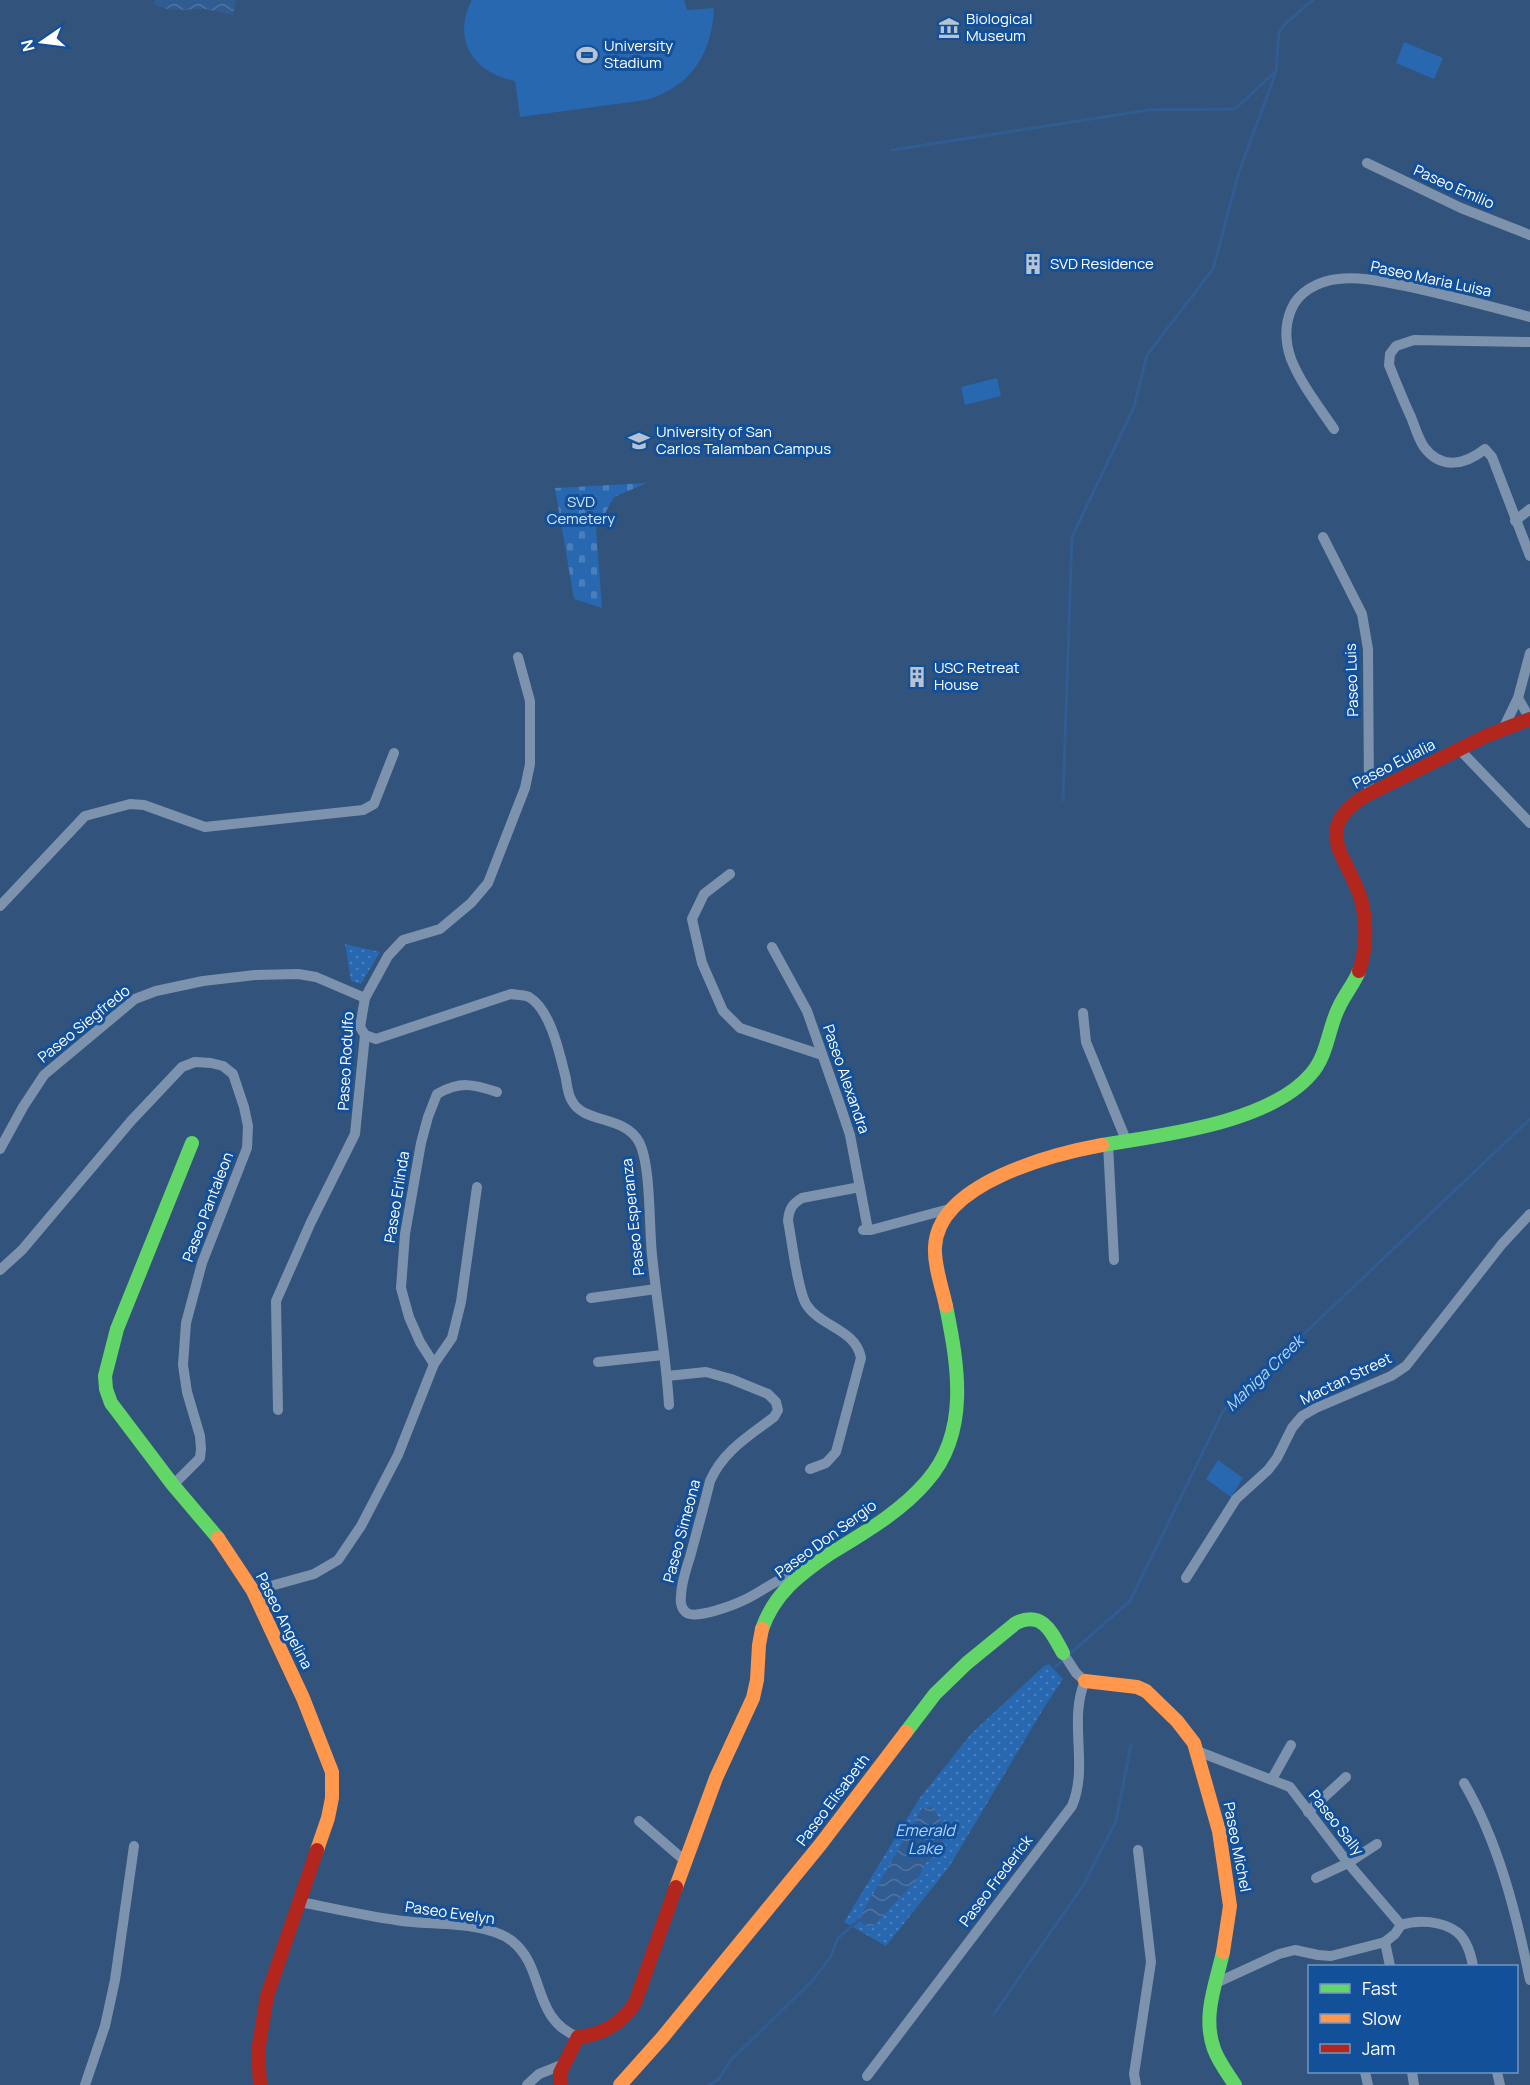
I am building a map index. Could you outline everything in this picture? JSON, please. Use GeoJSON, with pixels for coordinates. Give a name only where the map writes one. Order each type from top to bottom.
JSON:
{"type":"FeatureCollection","features":[{"type":"Feature","properties":{"kind":"street","name":"Paseo Emilio"},"geometry":{"type":"LineString","coordinates":[[1367,163],[1461,208],[1530,235]]}},
{"type":"Feature","properties":{"kind":"street","name":"Paseo Maria Luisa"},"geometry":{"type":"LineString","coordinates":[[1334,429],[1299,378],[1290,358],[1285,335],[1287,320],[1294,304],[1306,291],[1338,278],[1378,280],[1452,296],[1530,317]]}},
{"type":"Feature","properties":{"kind":"street"},"geometry":{"type":"LineString","coordinates":[[1530,342],[1414,340],[1396,346],[1390,354],[1389,365],[1424,447],[1434,458],[1444,463],[1457,463],[1471,459],[1485,449],[1492,457],[1530,556]]}},
{"type":"Feature","properties":{"kind":"street"},"geometry":{"type":"LineString","coordinates":[[1515,521],[1530,509]]}},
{"type":"Feature","properties":{"kind":"street","name":"Paseo Luis"},"geometry":{"type":"LineString","coordinates":[[1323,537],[1362,614],[1368,649],[1369,795]]}},
{"type":"Feature","properties":{"kind":"street"},"geometry":{"type":"LineString","coordinates":[[1504,728],[1518,698],[1530,653]]}},
{"type":"Feature","properties":{"kind":"street","name":"Paseo Rodulfo"},"geometry":{"type":"LineString","coordinates":[[278,1410],[276,1301],[311,1222],[356,1134],[366,1035],[360,1027],[365,998],[388,957],[403,940],[440,929],[471,903],[488,883],[525,788],[530,764],[530,700],[518,657]]}},
{"type":"Feature","properties":{"kind":"street"},"geometry":{"type":"LineString","coordinates":[[1518,698],[1530,719]]}},
{"type":"Feature","properties":{"kind":"street","name":"Paseo Eulalia"},"geometry":{"type":"LineString","coordinates":[[1305,1081],[1318,1067],[1338,1008],[1360,969],[1365,939],[1362,903],[1339,848],[1336,834],[1341,815],[1352,804],[1459,749],[1504,728],[1530,719]]}},
{"type":"Feature","properties":{"kind":"street"},"geometry":{"type":"LineString","coordinates":[[1459,749],[1530,823]]}},
{"type":"Feature","properties":{"kind":"street"},"geometry":{"type":"LineString","coordinates":[[0,906],[85,816],[130,804],[144,805],[205,827],[363,810],[374,804],[394,753]]}},
{"type":"Feature","properties":{"kind":"street"},"geometry":{"type":"LineString","coordinates":[[730,874],[704,894],[692,919],[702,963],[723,1011],[740,1028],[822,1055]]}},
{"type":"Feature","properties":{"kind":"street","name":"Paseo Alexandra"},"geometry":{"type":"LineString","coordinates":[[772,947],[807,1011],[850,1135],[866,1230],[953,1208]]}},
{"type":"Feature","properties":{"kind":"street","name":"Paseo Siegfredo"},"geometry":{"type":"LineString","coordinates":[[0,1149],[44,1075],[135,999],[156,991],[203,981],[255,975],[298,974],[316,977],[365,998]]}},
{"type":"Feature","properties":{"kind":"street","name":"Paseo Esperanza"},"geometry":{"type":"LineString","coordinates":[[366,1035],[376,1039],[511,994],[527,996],[539,1006],[558,1045],[571,1100],[580,1112],[606,1119],[632,1131],[640,1143],[646,1168],[669,1405]]}},
{"type":"Feature","properties":{"kind":"street"},"geometry":{"type":"LineString","coordinates":[[1083,1013],[1086,1042],[1126,1140]]}},
{"type":"Feature","properties":{"kind":"street","name":"Paseo Pantaleon"},"geometry":{"type":"LineString","coordinates":[[0,1270],[22,1250],[131,1121],[182,1067],[195,1062],[211,1063],[223,1066],[233,1074],[248,1126],[246,1148],[202,1263],[186,1323],[183,1365],[201,1449],[200,1458],[173,1485]]}},
{"type":"Feature","properties":{"kind":"street","name":"Paseo Don Sergio"},"geometry":{"type":"LineString","coordinates":[[578,2037],[599,2034],[614,2027],[635,2003],[718,1773],[752,1699],[758,1676],[758,1646],[765,1620],[777,1598],[802,1573],[912,1497],[933,1478],[944,1461],[957,1425],[959,1387],[935,1248],[939,1226],[953,1208],[981,1185],[1024,1163],[1126,1140],[1204,1127],[1277,1100],[1305,1081]]}},
{"type":"Feature","properties":{"kind":"street","name":"Paseo Erlinda"},"geometry":{"type":"LineString","coordinates":[[434,1364],[420,1342],[409,1317],[401,1288],[405,1234],[421,1143],[437,1094],[468,1084],[497,1092]]}},
{"type":"Feature","properties":{"kind":"street","name":"Paseo Angelina"},"geometry":{"type":"LineString","coordinates":[[192,1143],[117,1329],[105,1376],[106,1389],[111,1403],[173,1485],[213,1530],[253,1591],[303,1698],[332,1772],[332,1798],[328,1818],[267,1996],[261,2022],[257,2054],[260,2085]]}},
{"type":"Feature","properties":{"kind":"street"},"geometry":{"type":"LineString","coordinates":[[1108,1144],[1114,1260]]}},
{"type":"Feature","properties":{"kind":"street"},"geometry":{"type":"LineString","coordinates":[[253,1591],[314,1574],[338,1560],[361,1526],[398,1455],[434,1364],[452,1338],[459,1311],[477,1187]]}},
{"type":"Feature","properties":{"kind":"street"},"geometry":{"type":"LineString","coordinates":[[810,1469],[826,1463],[836,1452],[861,1358],[859,1347],[845,1334],[812,1312],[805,1303],[788,1221],[789,1210],[802,1198],[860,1187]]}},
{"type":"Feature","properties":{"kind":"street","name":"Mactan Street"},"geometry":{"type":"LineString","coordinates":[[1186,1578],[1232,1504],[1245,1489],[1268,1470],[1277,1458],[1292,1428],[1302,1416],[1391,1376],[1406,1366],[1495,1252],[1530,1214]]}},
{"type":"Feature","properties":{"kind":"street"},"geometry":{"type":"LineString","coordinates":[[591,1298],[656,1289]]}},
{"type":"Feature","properties":{"kind":"street"},"geometry":{"type":"LineString","coordinates":[[598,1362],[663,1355]]}},
{"type":"Feature","properties":{"kind":"street","name":"Paseo Simeona"},"geometry":{"type":"LineString","coordinates":[[667,1376],[706,1372],[731,1379],[768,1394],[776,1402],[778,1410],[774,1417],[729,1452],[716,1467],[710,1481],[684,1578],[681,1606],[685,1612],[690,1615],[699,1615],[715,1610],[758,1593],[784,1577],[802,1573]]}},
{"type":"Feature","properties":{"kind":"street","name":"Paseo Elisabeth"},"geometry":{"type":"LineString","coordinates":[[620,2085],[662,2038],[820,1845],[922,1710],[949,1679],[1026,1617],[1038,1619],[1043,1623],[1078,1677],[1085,1681]]}},
{"type":"Feature","properties":{"kind":"street","name":"Paseo Michel"},"geometry":{"type":"LineString","coordinates":[[1085,1681],[1128,1685],[1146,1691],[1189,1734],[1197,1751],[1218,1831],[1230,1906],[1225,1946],[1209,2012],[1208,2033],[1214,2050],[1235,2085]]}},
{"type":"Feature","properties":{"kind":"street","name":"Paseo Frederick"},"geometry":{"type":"LineString","coordinates":[[867,2076],[1072,1806],[1077,1795],[1079,1780],[1079,1699],[1085,1681]]}},
{"type":"Feature","properties":{"kind":"street"},"geometry":{"type":"LineString","coordinates":[[1272,1779],[1291,1745]]}},
{"type":"Feature","properties":{"kind":"street","name":"Paseo Sally"},"geometry":{"type":"LineString","coordinates":[[1197,1751],[1290,1787],[1348,1863],[1401,1925]]}},
{"type":"Feature","properties":{"kind":"street"},"geometry":{"type":"LineString","coordinates":[[1308,1812],[1346,1777]]}},
{"type":"Feature","properties":{"kind":"street"},"geometry":{"type":"LineString","coordinates":[[1464,1783],[1477,1804],[1500,1866],[1519,1930],[1530,1980]]}},
{"type":"Feature","properties":{"kind":"street"},"geometry":{"type":"LineString","coordinates":[[639,1821],[685,1861]]}},
{"type":"Feature","properties":{"kind":"street"},"geometry":{"type":"LineString","coordinates":[[1316,1878],[1348,1863],[1377,1844]]}},
{"type":"Feature","properties":{"kind":"street"},"geometry":{"type":"LineString","coordinates":[[85,2085],[105,2026],[115,1980],[134,1846]]}},
{"type":"Feature","properties":{"kind":"street"},"geometry":{"type":"LineString","coordinates":[[1136,2085],[1134,2074],[1151,1962],[1138,1850]]}},
{"type":"Feature","properties":{"kind":"street","name":"Paseo Evelyn"},"geometry":{"type":"LineString","coordinates":[[300,1902],[397,1921],[482,1929],[503,1935],[518,1946],[524,1954],[552,2018],[568,2033],[578,2037]]}},
{"type":"Feature","properties":{"kind":"street"},"geometry":{"type":"LineString","coordinates":[[1216,1983],[1279,1954],[1295,1950],[1331,1956],[1385,1942],[1401,1925],[1423,1921],[1458,1932],[1470,1950],[1473,1965]]}},
{"type":"Feature","properties":{"kind":"street"},"geometry":{"type":"LineString","coordinates":[[1385,1942],[1390,1965]]}},
{"type":"Feature","properties":{"kind":"street"},"geometry":{"type":"LineString","coordinates":[[561,2085],[560,2073],[578,2037]]}},
{"type":"Feature","properties":{"kind":"street"},"geometry":{"type":"LineString","coordinates":[[527,2085],[539,2074],[564,2064]]}},
{"type":"Feature","properties":{"kind":"green space","name":"University Stadium"},"geometry":{"type":"Polygon","coordinates":[[[472,0],[684,0],[687,10],[714,8],[709,40],[703,54],[687,77],[675,87],[646,100],[520,117],[515,81],[488,71],[470,52],[464,28],[472,0]]]}},
{"type":"Feature","properties":{"kind":"green space"},"geometry":{"type":"Polygon","coordinates":[[[1404,42],[1443,58],[1434,79],[1396,63],[1404,42]]]}},
{"type":"Feature","properties":{"kind":"green space"},"geometry":{"type":"Polygon","coordinates":[[[997,378],[1001,396],[965,405],[961,387],[997,378]]]}},
{"type":"Feature","properties":{"kind":"green space","name":"SVD Cemetery"},"geometry":{"type":"Polygon","coordinates":[[[647,483],[614,497],[596,529],[602,608],[574,599],[555,488],[647,483]]]}},
{"type":"Feature","properties":{"kind":"green space"},"geometry":{"type":"Polygon","coordinates":[[[345,944],[380,952],[361,984],[351,981],[345,944]]]}},
{"type":"Feature","properties":{"kind":"green space"},"geometry":{"type":"Polygon","coordinates":[[[1218,1460],[1243,1478],[1231,1497],[1206,1479],[1218,1460]]]}},
{"type":"Feature","properties":{"kind":"green space"},"geometry":{"type":"Polygon","coordinates":[[[1049,1664],[1063,1679],[949,1867],[886,1946],[844,1922],[919,1799],[971,1734],[1044,1666],[1049,1664]]]}},
{"type":"Feature","properties":{"kind":"water"},"geometry":{"type":"Polygon","coordinates":[[[156,0],[236,0],[233,15],[205,9],[165,8],[153,3],[156,0]]]}},
{"type":"Feature","properties":{"kind":"water","name":"Emerald Lake"},"geometry":{"type":"Polygon","coordinates":[[[932,1807],[941,1821],[944,1838],[938,1853],[925,1864],[919,1877],[873,1926],[865,1926],[859,1920],[866,1906],[922,1808],[932,1807]]]}},
{"type":"Feature","properties":{"kind":"waterway"},"geometry":{"type":"LineString","coordinates":[[1063,800],[1072,537],[1134,407],[1147,355],[1213,269],[1239,172],[1276,72],[1279,32],[1313,0]]}},
{"type":"Feature","properties":{"kind":"waterway"},"geometry":{"type":"LineString","coordinates":[[892,150],[1149,110],[1235,109],[1275,72]]}},
{"type":"Feature","properties":{"kind":"waterway","name":"Mahiga Creek"},"geometry":{"type":"LineString","coordinates":[[1055,1667],[1130,1601],[1223,1411],[1530,1119]]}},
{"type":"Feature","properties":{"kind":"waterway"},"geometry":{"type":"LineString","coordinates":[[994,2014],[1084,1884],[1116,1821],[1131,1745]]}},
{"type":"Feature","properties":{"kind":"waterway"},"geometry":{"type":"LineString","coordinates":[[709,2085],[719,2079],[730,2061],[812,1981],[830,1958],[838,1938],[859,1920]]}},
{"type":"Feature","properties":{"kind":"traffic: fast"},"geometry":{"type":"LineString","coordinates":[[1102,1145],[1214,1124],[1269,1104],[1292,1091],[1317,1067],[1335,1015],[1359,971]]}},
{"type":"Feature","properties":{"kind":"traffic: fast"},"geometry":{"type":"LineString","coordinates":[[192,1143],[117,1329],[105,1376],[106,1389],[111,1403],[173,1485],[218,1538]]}},
{"type":"Feature","properties":{"kind":"traffic: fast"},"geometry":{"type":"LineString","coordinates":[[762,1629],[773,1605],[789,1586],[807,1570],[905,1503],[927,1481],[941,1462],[950,1441],[957,1397],[957,1374],[946,1306]]}},
{"type":"Feature","properties":{"kind":"traffic: fast"},"geometry":{"type":"LineString","coordinates":[[906,1732],[935,1694],[967,1663],[1016,1623],[1033,1619],[1040,1622],[1050,1631],[1063,1653]]}},
{"type":"Feature","properties":{"kind":"traffic: fast"},"geometry":{"type":"LineString","coordinates":[[1223,1952],[1211,2000],[1209,2024],[1216,2054],[1235,2085]]}},
{"type":"Feature","properties":{"kind":"traffic: slow"},"geometry":{"type":"LineString","coordinates":[[946,1306],[937,1269],[935,1247],[941,1225],[955,1205],[976,1189],[1001,1175],[1028,1164],[1102,1145]]}},
{"type":"Feature","properties":{"kind":"traffic: slow"},"geometry":{"type":"LineString","coordinates":[[218,1538],[253,1591],[303,1698],[332,1772],[332,1798],[317,1850]]}},
{"type":"Feature","properties":{"kind":"traffic: slow"},"geometry":{"type":"LineString","coordinates":[[676,1887],[716,1778],[753,1698],[762,1629]]}},
{"type":"Feature","properties":{"kind":"traffic: slow"},"geometry":{"type":"LineString","coordinates":[[1085,1681],[1137,1687],[1146,1691],[1177,1721],[1194,1743],[1219,1831],[1230,1906],[1223,1952]]}},
{"type":"Feature","properties":{"kind":"traffic: slow"},"geometry":{"type":"LineString","coordinates":[[620,2085],[662,2038],[820,1845],[906,1732]]}},
{"type":"Feature","properties":{"kind":"traffic: jam"},"geometry":{"type":"LineString","coordinates":[[1359,971],[1364,946],[1364,911],[1357,887],[1338,846],[1336,834],[1339,821],[1348,809],[1365,796],[1486,736],[1530,719]]}},
{"type":"Feature","properties":{"kind":"traffic: jam"},"geometry":{"type":"LineString","coordinates":[[260,2085],[258,2051],[267,1996],[317,1850]]}},
{"type":"Feature","properties":{"kind":"traffic: jam"},"geometry":{"type":"LineString","coordinates":[[561,2085],[560,2073],[578,2037],[595,2034],[611,2027],[624,2017],[635,2003],[676,1887]]}},
{"type":"Feature","properties":{"kind":"place","name":"Biological Museum"},"geometry":{"type":"Point","coordinates":[949,28]}},
{"type":"Feature","properties":{"kind":"place","name":"University Stadium"},"geometry":{"type":"Point","coordinates":[587,55]}},
{"type":"Feature","properties":{"kind":"place","name":"SVD Residence"},"geometry":{"type":"Point","coordinates":[1033,264]}},
{"type":"Feature","properties":{"kind":"place","name":"University of San Carlos Talamban Campus"},"geometry":{"type":"Point","coordinates":[639,441]}},
{"type":"Feature","properties":{"kind":"place","name":"USC Retreat House"},"geometry":{"type":"Point","coordinates":[917,677]}}]}
